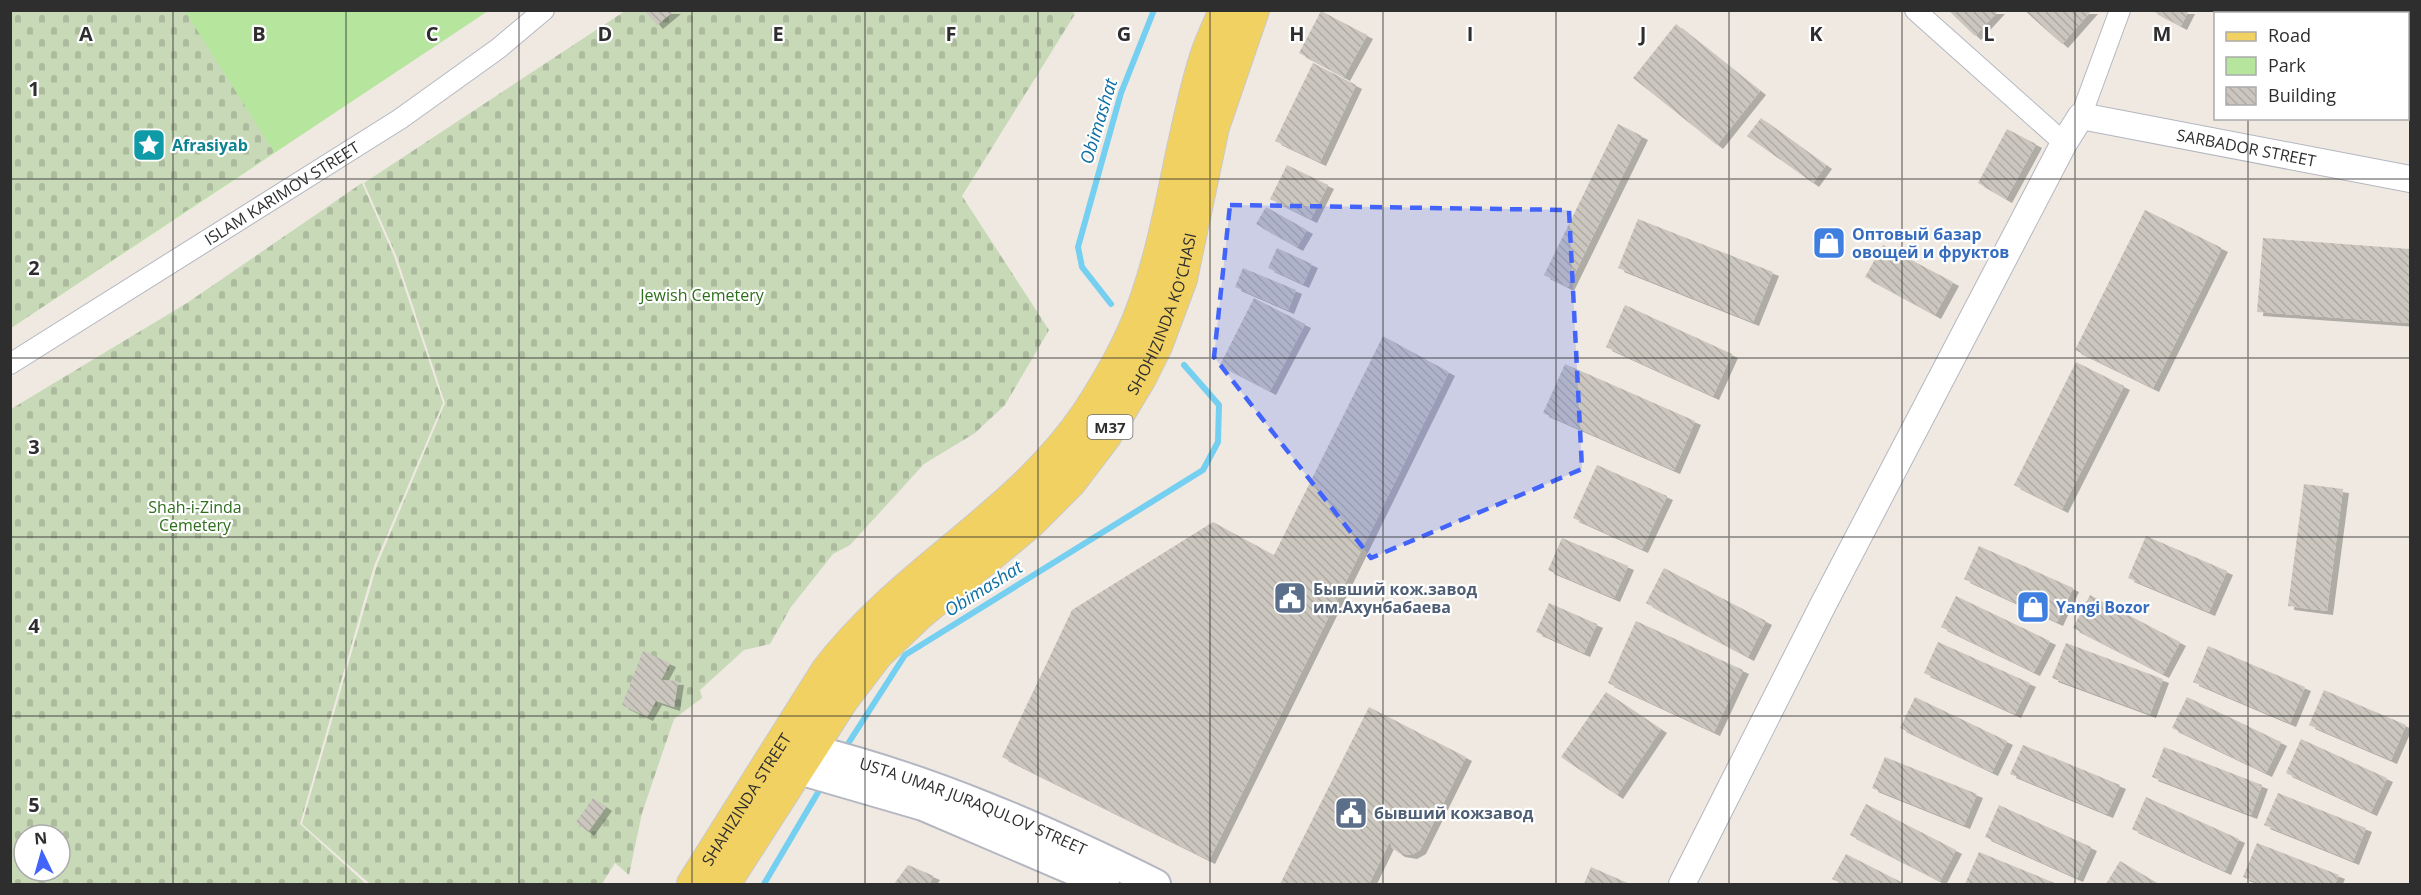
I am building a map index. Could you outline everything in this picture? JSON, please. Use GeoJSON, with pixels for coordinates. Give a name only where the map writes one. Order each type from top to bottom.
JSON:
{"type":"FeatureCollection","features":[{"type":"Feature","properties":{"kind":"main road","name":"SHOHIZINDA KO'CHASI"},"geometry":{"type":"LineString","coordinates":[[791,755],[827,671],[865,625],[902,591],[1001,509],[1044,468],[1087,414],[1133,334],[1144,308],[1160,256],[1206,57],[1225,10]]}},
{"type":"Feature","properties":{"kind":"main road","name":"SHOHIZINDA KO'CHASI"},"geometry":{"type":"LineString","coordinates":[[791,755],[897,632],[1028,524],[1070,482],[1105,436],[1140,378],[1160,336],[1181,279],[1213,127],[1253,10]]}},
{"type":"Feature","properties":{"kind":"main road","name":"SHAHIZINDA STREET"},"geometry":{"type":"LineString","coordinates":[[693,885],[791,755]]}},
{"type":"Feature","properties":{"kind":"main road","name":"SHAHIZINDA STREET"},"geometry":{"type":"LineString","coordinates":[[724,885],[791,755]]}},
{"type":"Feature","properties":{"kind":"main road","name":"USTA UMAR JURAQULOV STREET"},"geometry":{"type":"LineString","coordinates":[[791,755],[923,806],[1105,885]]}},
{"type":"Feature","properties":{"kind":"main road","name":"USTA UMAR JURAQULOV STREET"},"geometry":{"type":"LineString","coordinates":[[791,755],[950,791],[1091,852],[1156,885]]}},
{"type":"Feature","properties":{"kind":"street","name":"ISLAM KARIMOV STREET"},"geometry":{"type":"LineString","coordinates":[[10,364],[400,119],[499,48],[544,10]]}},
{"type":"Feature","properties":{"kind":"street"},"geometry":{"type":"LineString","coordinates":[[1916,10],[2064,143]]}},
{"type":"Feature","properties":{"kind":"street"},"geometry":{"type":"LineString","coordinates":[[1682,885],[1829,593],[2064,143],[2081,116],[2120,10]]}},
{"type":"Feature","properties":{"kind":"street","name":"SARBADOR STREET"},"geometry":{"type":"LineString","coordinates":[[2081,116],[2410,178]]}},
{"type":"Feature","properties":{"kind":"highlighted area"},"geometry":{"type":"Polygon","coordinates":[[[1230,205],[1569,210],[1582,469],[1371,558],[1214,357],[1230,205]]]}},
{"type":"Feature","properties":{"kind":"green space","name":"Afrasiyab"},"geometry":{"type":"Polygon","coordinates":[[[11,10],[185,11],[274,152],[11,328],[11,10]]]}},
{"type":"Feature","properties":{"kind":"green space","name":"Afrasiyab"},"geometry":{"type":"Polygon","coordinates":[[[11,11],[488,11],[11,328],[11,11]]]}},
{"type":"Feature","properties":{"kind":"green space","name":"Jewish Cemetery"},"geometry":{"type":"Polygon","coordinates":[[[625,11],[1072,11],[1075,14],[962,196],[1049,330],[1005,405],[975,433],[924,464],[850,545],[833,554],[791,607],[770,644],[744,650],[700,690],[702,698],[674,719],[642,813],[629,875],[615,863],[602,884],[370,884],[302,824],[377,565],[445,403],[396,255],[364,183],[625,11]]]}},
{"type":"Feature","properties":{"kind":"green space","name":"Shah-i-Zinda Cemetery"},"geometry":{"type":"Polygon","coordinates":[[[362,183],[394,256],[443,403],[374,566],[300,824],[366,884],[11,884],[11,409],[187,303],[362,183]]]}},
{"type":"Feature","properties":{"kind":"building"},"geometry":{"type":"Polygon","coordinates":[[[644,10],[675,10],[657,25],[644,10]]]}},
{"type":"Feature","properties":{"kind":"building"},"geometry":{"type":"Polygon","coordinates":[[[1948,10],[1999,10],[1975,36],[1948,10]]]}},
{"type":"Feature","properties":{"kind":"building"},"geometry":{"type":"Polygon","coordinates":[[[2024,10],[2092,10],[2062,44],[2024,10]]]}},
{"type":"Feature","properties":{"kind":"building"},"geometry":{"type":"Polygon","coordinates":[[[2151,10],[2189,10],[2181,26],[2151,10]]]}},
{"type":"Feature","properties":{"kind":"building"},"geometry":{"type":"Polygon","coordinates":[[[1321,11],[1367,35],[1344,77],[1299,53],[1321,11]]]}},
{"type":"Feature","properties":{"kind":"building"},"geometry":{"type":"Polygon","coordinates":[[[2409,22],[2410,22],[2409,108],[2409,22]]]}},
{"type":"Feature","properties":{"kind":"building"},"geometry":{"type":"Polygon","coordinates":[[[1676,24],[1760,91],[1717,145],[1633,78],[1676,24]]]}},
{"type":"Feature","properties":{"kind":"building"},"geometry":{"type":"Polygon","coordinates":[[[1313,63],[1356,85],[1320,162],[1275,141],[1313,63]]]}},
{"type":"Feature","properties":{"kind":"building"},"geometry":{"type":"Polygon","coordinates":[[[1761,118],[1826,165],[1813,183],[1747,136],[1761,118]]]}},
{"type":"Feature","properties":{"kind":"building"},"geometry":{"type":"Polygon","coordinates":[[[1618,124],[1642,136],[1568,287],[1544,275],[1618,124]]]}},
{"type":"Feature","properties":{"kind":"building"},"geometry":{"type":"Polygon","coordinates":[[[2007,129],[2036,144],[2006,199],[1978,183],[2007,129]]]}},
{"type":"Feature","properties":{"kind":"building"},"geometry":{"type":"Polygon","coordinates":[[[1287,165],[1328,185],[1311,219],[1270,199],[1287,165]]]}},
{"type":"Feature","properties":{"kind":"building"},"geometry":{"type":"Polygon","coordinates":[[[1266,207],[1307,230],[1297,247],[1256,224],[1266,207]]]}},
{"type":"Feature","properties":{"kind":"building"},"geometry":{"type":"Polygon","coordinates":[[[2145,210],[2222,248],[2153,388],[2075,350],[2145,210]]]}},
{"type":"Feature","properties":{"kind":"building"},"geometry":{"type":"Polygon","coordinates":[[[1638,219],[1773,272],[1753,322],[1618,268],[1638,219]]]}},
{"type":"Feature","properties":{"kind":"building"},"geometry":{"type":"Polygon","coordinates":[[[2263,238],[2410,249],[2410,323],[2257,312],[2263,238]]]}},
{"type":"Feature","properties":{"kind":"building"},"geometry":{"type":"Polygon","coordinates":[[[1883,245],[1953,282],[1935,315],[1865,277],[1883,245]]]}},
{"type":"Feature","properties":{"kind":"building"},"geometry":{"type":"Polygon","coordinates":[[[1277,248],[1312,264],[1303,284],[1268,268],[1277,248]]]}},
{"type":"Feature","properties":{"kind":"building"},"geometry":{"type":"Polygon","coordinates":[[[1243,268],[1296,290],[1288,310],[1235,287],[1243,268]]]}},
{"type":"Feature","properties":{"kind":"building"},"geometry":{"type":"Polygon","coordinates":[[[1254,298],[1305,324],[1270,391],[1220,365],[1254,298]]]}},
{"type":"Feature","properties":{"kind":"building"},"geometry":{"type":"Polygon","coordinates":[[[1625,305],[1732,354],[1713,396],[1606,347],[1625,305]]]}},
{"type":"Feature","properties":{"kind":"building"},"geometry":{"type":"Polygon","coordinates":[[[1383,336],[1449,372],[1209,860],[1002,757],[1072,610],[1213,522],[1274,555],[1383,336]]]}},
{"type":"Feature","properties":{"kind":"building"},"geometry":{"type":"Polygon","coordinates":[[[2076,362],[2124,386],[2062,509],[2014,485],[2076,362]]]}},
{"type":"Feature","properties":{"kind":"building"},"geometry":{"type":"Polygon","coordinates":[[[1565,364],[1695,421],[1674,470],[1543,413],[1565,364]]]}},
{"type":"Feature","properties":{"kind":"building"},"geometry":{"type":"Polygon","coordinates":[[[1597,465],[1667,496],[1642,549],[1573,518],[1597,465]]]}},
{"type":"Feature","properties":{"kind":"building"},"geometry":{"type":"Polygon","coordinates":[[[2304,484],[2343,489],[2327,611],[2288,606],[2304,484]]]}},
{"type":"Feature","properties":{"kind":"building"},"geometry":{"type":"Polygon","coordinates":[[[2146,536],[2227,571],[2209,612],[2128,578],[2146,536]]]}},
{"type":"Feature","properties":{"kind":"building"},"geometry":{"type":"Polygon","coordinates":[[[1562,538],[1628,566],[1614,598],[1548,570],[1562,538]]]}},
{"type":"Feature","properties":{"kind":"building"},"geometry":{"type":"Polygon","coordinates":[[[1979,546],[2073,588],[2057,622],[1964,579],[1979,546]]]}},
{"type":"Feature","properties":{"kind":"building"},"geometry":{"type":"Polygon","coordinates":[[[1664,568],[1766,621],[1748,657],[1646,603],[1664,568]]]}},
{"type":"Feature","properties":{"kind":"building"},"geometry":{"type":"Polygon","coordinates":[[[2090,595],[2180,642],[2163,674],[2073,628],[2090,595]]]}},
{"type":"Feature","properties":{"kind":"building"},"geometry":{"type":"Polygon","coordinates":[[[1956,596],[2050,641],[2034,672],[1941,627],[1956,596]]]}},
{"type":"Feature","properties":{"kind":"building"},"geometry":{"type":"Polygon","coordinates":[[[1549,603],[1597,624],[1584,653],[1536,632],[1549,603]]]}},
{"type":"Feature","properties":{"kind":"building"},"geometry":{"type":"Polygon","coordinates":[[[1636,621],[1743,670],[1714,732],[1608,683],[1636,621]]]}},
{"type":"Feature","properties":{"kind":"building"},"geometry":{"type":"Polygon","coordinates":[[[1938,642],[2030,683],[2015,714],[1924,673],[1938,642]]]}},
{"type":"Feature","properties":{"kind":"building"},"geometry":{"type":"Polygon","coordinates":[[[2066,643],[2163,679],[2150,714],[2052,678],[2066,643]]]}},
{"type":"Feature","properties":{"kind":"building"},"geometry":{"type":"Polygon","coordinates":[[[2208,646],[2305,687],[2290,723],[2193,682],[2208,646]]]}},
{"type":"Feature","properties":{"kind":"building"},"geometry":{"type":"Polygon","coordinates":[[[643,651],[670,663],[661,680],[678,681],[674,707],[656,701],[647,717],[622,705],[643,651]]]}},
{"type":"Feature","properties":{"kind":"building"},"geometry":{"type":"Polygon","coordinates":[[[2324,690],[2406,725],[2391,760],[2309,725],[2324,690]]]}},
{"type":"Feature","properties":{"kind":"building"},"geometry":{"type":"Polygon","coordinates":[[[1606,692],[1661,729],[1617,795],[1561,757],[1606,692]]]}},
{"type":"Feature","properties":{"kind":"building"},"geometry":{"type":"Polygon","coordinates":[[[1915,697],[2007,741],[1992,772],[1900,728],[1915,697]]]}},
{"type":"Feature","properties":{"kind":"building"},"geometry":{"type":"Polygon","coordinates":[[[2187,697],[2281,742],[2266,773],[2172,728],[2187,697]]]}},
{"type":"Feature","properties":{"kind":"building"},"geometry":{"type":"Polygon","coordinates":[[[1369,707],[1466,757],[1420,850],[1411,855],[1399,853],[1392,848],[1390,841],[1369,884],[1280,884],[1369,707]]]}},
{"type":"Feature","properties":{"kind":"building"},"geometry":{"type":"Polygon","coordinates":[[[2301,739],[2387,778],[2371,812],[2286,773],[2301,739]]]}},
{"type":"Feature","properties":{"kind":"building"},"geometry":{"type":"Polygon","coordinates":[[[2023,745],[2120,785],[2107,814],[2010,774],[2023,745]]]}},
{"type":"Feature","properties":{"kind":"building"},"geometry":{"type":"Polygon","coordinates":[[[2164,747],[2262,785],[2251,815],[2152,777],[2164,747]]]}},
{"type":"Feature","properties":{"kind":"building"},"geometry":{"type":"Polygon","coordinates":[[[1885,757],[1977,794],[1964,825],[1872,788],[1885,757]]]}},
{"type":"Feature","properties":{"kind":"building"},"geometry":{"type":"Polygon","coordinates":[[[2278,793],[2366,828],[2353,861],[2264,825],[2278,793]]]}},
{"type":"Feature","properties":{"kind":"building"},"geometry":{"type":"Polygon","coordinates":[[[2146,797],[2239,839],[2225,871],[2132,829],[2146,797]]]}},
{"type":"Feature","properties":{"kind":"building"},"geometry":{"type":"Polygon","coordinates":[[[593,798],[606,807],[588,832],[576,822],[593,798]]]}},
{"type":"Feature","properties":{"kind":"building"},"geometry":{"type":"Polygon","coordinates":[[[1866,804],[1956,850],[1940,881],[1850,835],[1866,804]]]}},
{"type":"Feature","properties":{"kind":"building"},"geometry":{"type":"Polygon","coordinates":[[[1999,805],[2091,847],[2077,878],[1985,837],[1999,805]]]}},
{"type":"Feature","properties":{"kind":"building"},"geometry":{"type":"Polygon","coordinates":[[[2257,843],[2339,875],[2335,884],[2262,884],[2243,877],[2257,843]]]}},
{"type":"Feature","properties":{"kind":"building"},"geometry":{"type":"Polygon","coordinates":[[[1979,852],[2057,884],[1965,884],[1979,852]]]}},
{"type":"Feature","properties":{"kind":"building"},"geometry":{"type":"Polygon","coordinates":[[[1846,854],[1905,884],[1843,884],[1832,879],[1846,854]]]}},
{"type":"Feature","properties":{"kind":"building"},"geometry":{"type":"Polygon","coordinates":[[[2120,861],[2159,884],[2106,884],[2120,861]]]}},
{"type":"Feature","properties":{"kind":"building"},"geometry":{"type":"Polygon","coordinates":[[[908,865],[934,876],[929,884],[894,884],[908,865]]]}},
{"type":"Feature","properties":{"kind":"building"},"geometry":{"type":"Polygon","coordinates":[[[1591,867],[1630,884],[1584,884],[1591,867]]]}},
{"type":"Feature","properties":{"kind":"waterway","name":"Obimashat"},"geometry":{"type":"LineString","coordinates":[[1111,304],[1082,267],[1078,247],[1121,93],[1154,10]]}},
{"type":"Feature","properties":{"kind":"waterway","name":"Obimashat"},"geometry":{"type":"LineString","coordinates":[[844,750],[905,655],[1203,470],[1218,442],[1219,405],[1184,365]]}},
{"type":"Feature","properties":{"kind":"waterway","name":"Obimashat"},"geometry":{"type":"LineString","coordinates":[[764,884],[823,784]]}},
{"type":"Feature","properties":{"kind":"place","name":"Afrasiyab"},"geometry":{"type":"Point","coordinates":[149,145]}},
{"type":"Feature","properties":{"kind":"place","name":"Оптовый базар овощей и фруктов"},"geometry":{"type":"Point","coordinates":[1829,243]}},
{"type":"Feature","properties":{"kind":"place","name":"Бывший кож.завод им.Ахунбабаева"},"geometry":{"type":"Point","coordinates":[1290,598]}},
{"type":"Feature","properties":{"kind":"place","name":"Yangi Bozor"},"geometry":{"type":"Point","coordinates":[2033,607]}},
{"type":"Feature","properties":{"kind":"place","name":"бывший кожзавод"},"geometry":{"type":"Point","coordinates":[1351,813]}}]}
